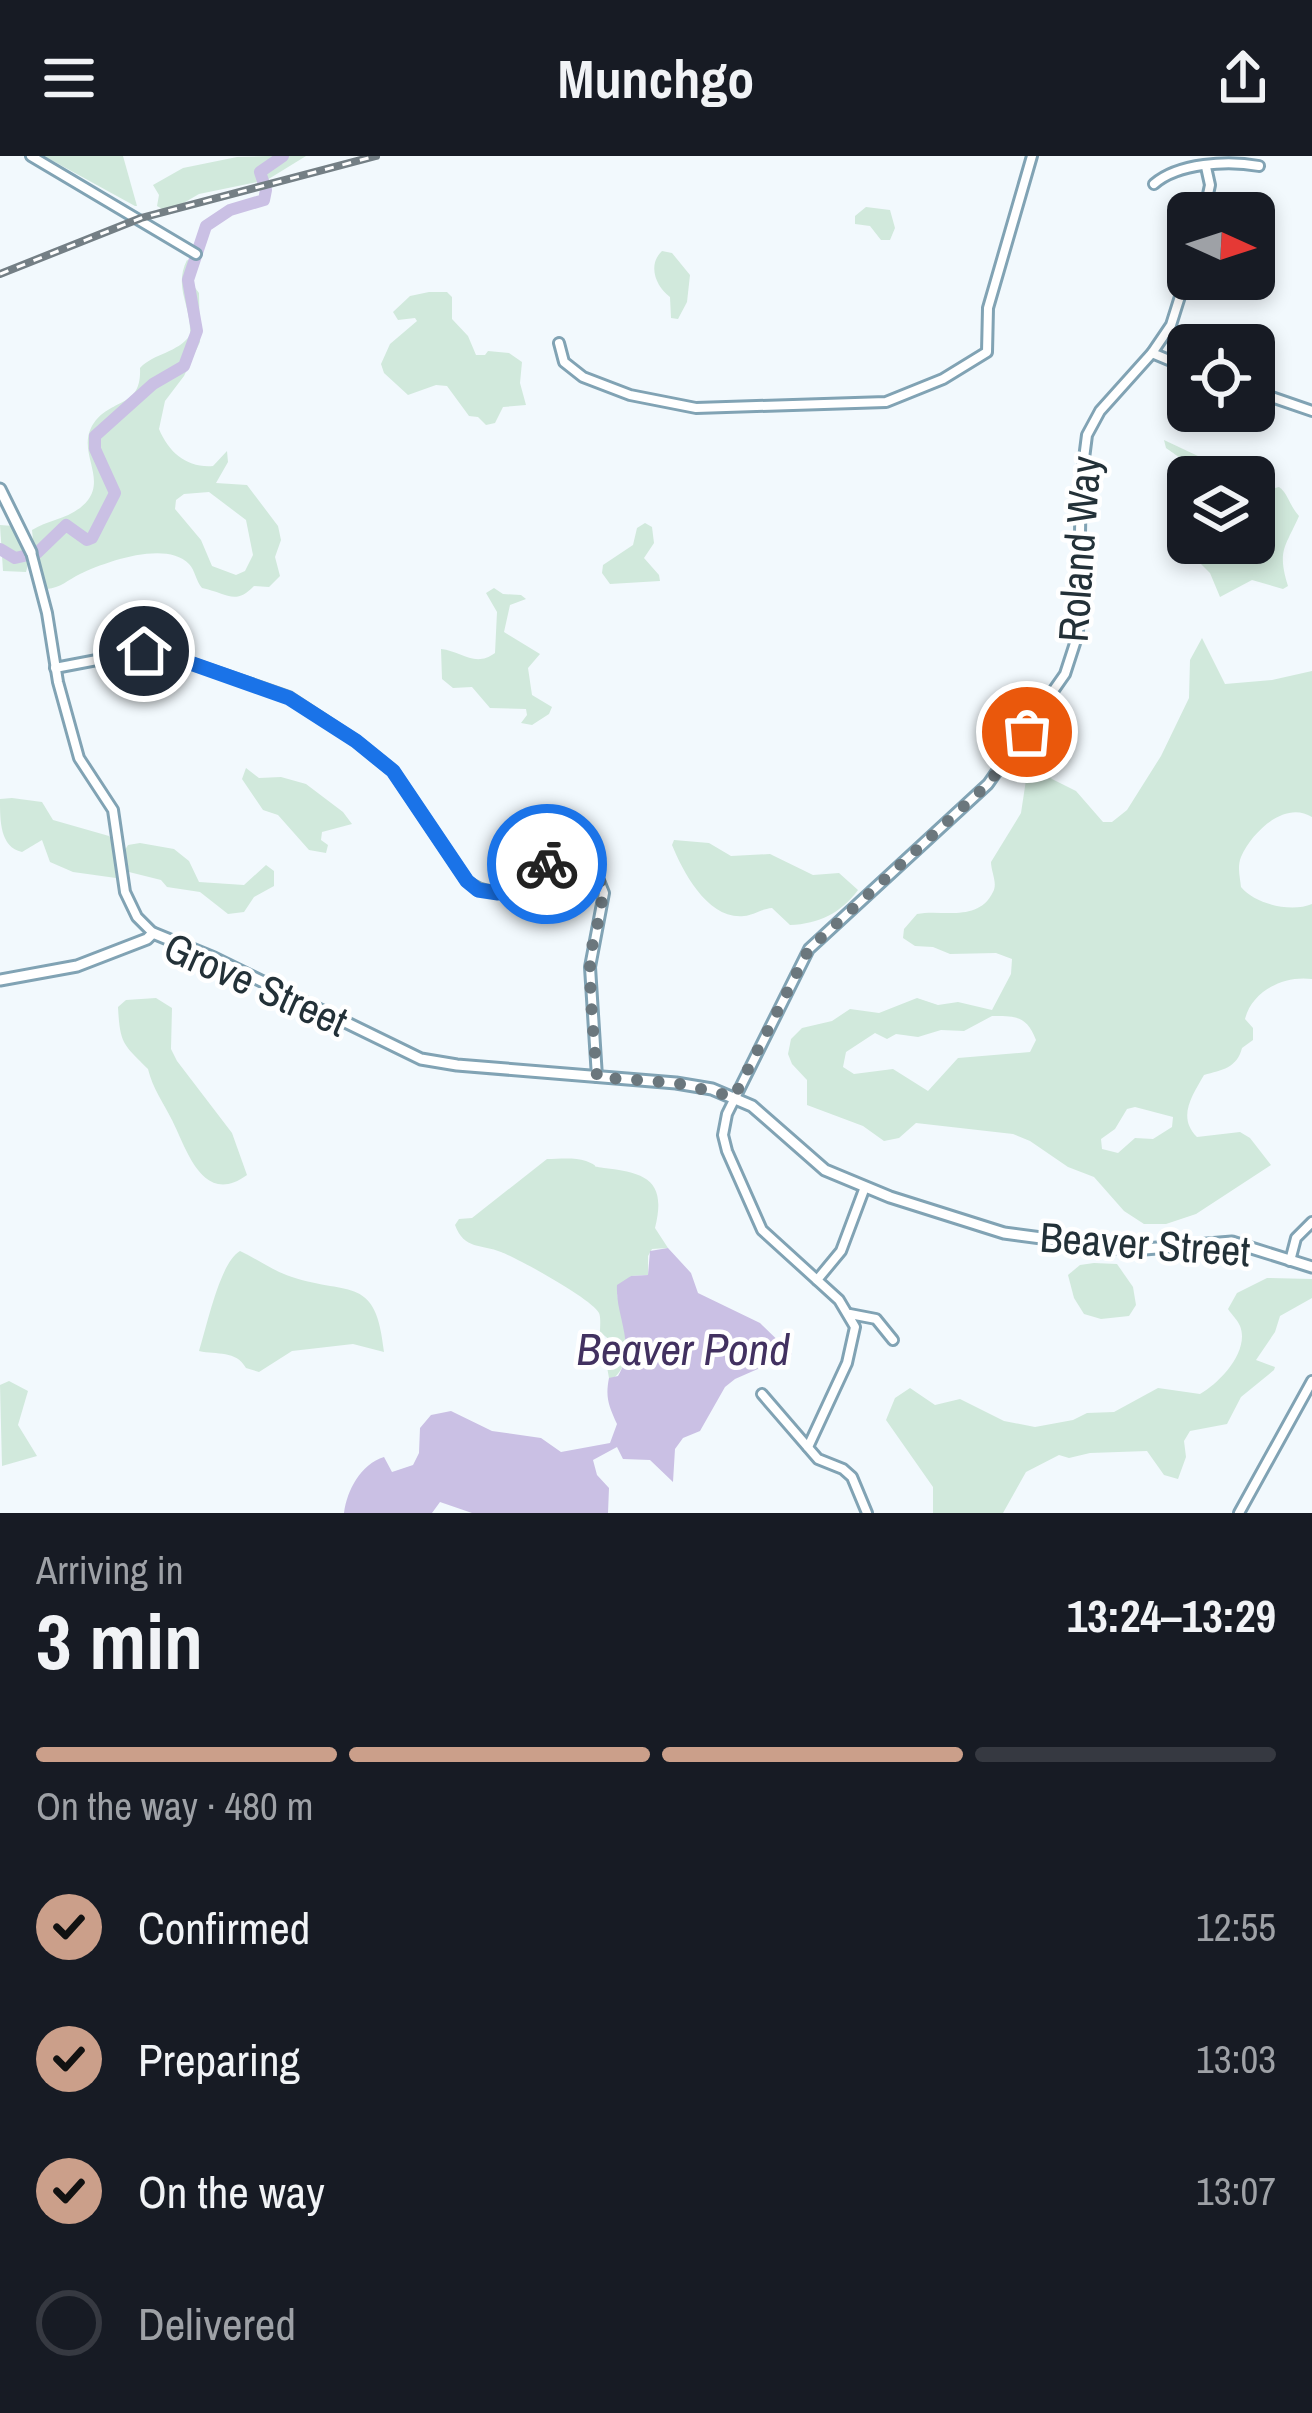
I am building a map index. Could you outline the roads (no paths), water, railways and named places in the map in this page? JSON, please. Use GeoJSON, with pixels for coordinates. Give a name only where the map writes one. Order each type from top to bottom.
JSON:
{"type":"FeatureCollection","features":[{"type":"Feature","properties":{"kind":"street"},"geometry":{"type":"LineString","coordinates":[[31,156],[196,254]]}},
{"type":"Feature","properties":{"kind":"street"},"geometry":{"type":"LineString","coordinates":[[560,343],[564,362],[573,372],[630,395],[672,405],[872,404],[901,399],[976,363],[987,352],[988,308],[1032,156]]}},
{"type":"Feature","properties":{"kind":"street"},"geometry":{"type":"LineString","coordinates":[[1154,184],[1165,174],[1237,162],[1259,166]]}},
{"type":"Feature","properties":{"kind":"street"},"geometry":{"type":"LineString","coordinates":[[1206,167],[1208,192]]}},
{"type":"Feature","properties":{"kind":"street","name":"Roland Way"},"geometry":{"type":"LineString","coordinates":[[734,1097],[809,949],[988,784],[1065,674],[1078,634],[1082,461],[1087,435],[1100,411],[1152,353],[1171,325],[1179,300]]}},
{"type":"Feature","properties":{"kind":"street"},"geometry":{"type":"LineString","coordinates":[[1152,353],[1167,359]]}},
{"type":"Feature","properties":{"kind":"street"},"geometry":{"type":"LineString","coordinates":[[1275,398],[1312,411]]}},
{"type":"Feature","properties":{"kind":"street"},"geometry":{"type":"LineString","coordinates":[[0,489],[33,555],[79,758],[113,810],[125,892],[137,917],[153,933]]}},
{"type":"Feature","properties":{"kind":"street"},"geometry":{"type":"LineString","coordinates":[[55,668],[144,651],[289,698],[393,771],[467,881],[478,890],[498,893],[557,859],[572,857],[594,868],[604,893],[590,967],[597,1077]]}},
{"type":"Feature","properties":{"kind":"street","name":"Grove Street"},"geometry":{"type":"LineString","coordinates":[[0,980],[77,966],[153,933],[242,971],[405,1053],[440,1064]]}},
{"type":"Feature","properties":{"kind":"street","name":"Beaver Street"},"geometry":{"type":"LineString","coordinates":[[440,1064],[676,1083],[734,1097],[762,1115],[812,1162],[865,1187],[984,1229],[1132,1250],[1232,1242],[1312,1267]]}},
{"type":"Feature","properties":{"kind":"street"},"geometry":{"type":"LineString","coordinates":[[734,1097],[723,1135],[762,1230],[850,1313],[876,1319],[893,1340]]}},
{"type":"Feature","properties":{"kind":"street"},"geometry":{"type":"LineString","coordinates":[[817,1280],[841,1251],[865,1187]]}},
{"type":"Feature","properties":{"kind":"street"},"geometry":{"type":"LineString","coordinates":[[1290,1261],[1295,1238],[1312,1222]]}},
{"type":"Feature","properties":{"kind":"street"},"geometry":{"type":"LineString","coordinates":[[808,1447],[854,1344],[850,1313]]}},
{"type":"Feature","properties":{"kind":"street"},"geometry":{"type":"LineString","coordinates":[[1240,1513],[1312,1381]]}},
{"type":"Feature","properties":{"kind":"street"},"geometry":{"type":"LineString","coordinates":[[762,1394],[818,1460],[852,1477],[867,1513]]}},
{"type":"Feature","properties":{"kind":"water","name":"Beaver Pond"},"geometry":{"type":"Polygon","coordinates":[[[668,1248],[691,1273],[698,1293],[760,1323],[792,1354],[725,1387],[700,1431],[683,1438],[675,1449],[673,1482],[650,1460],[623,1459],[617,1447],[593,1460],[597,1475],[609,1488],[608,1513],[472,1513],[440,1502],[432,1513],[344,1513],[352,1487],[368,1465],[384,1457],[392,1472],[413,1465],[419,1453],[420,1428],[431,1415],[451,1411],[492,1431],[541,1438],[561,1452],[610,1443],[617,1424],[608,1402],[609,1378],[618,1376],[626,1353],[617,1285],[631,1276],[648,1275],[650,1251],[668,1248]]]}},
{"type":"Feature","properties":{"kind":"waterway"},"geometry":{"type":"LineString","coordinates":[[0,549],[15,558],[37,553],[66,525],[87,540],[92,538],[115,493],[95,449],[95,436],[153,384],[184,366],[197,331],[188,280],[206,226],[230,210],[264,200],[260,172],[283,156]]}},
{"type":"Feature","properties":{"kind":"railway"},"geometry":{"type":"LineString","coordinates":[[0,274],[141,218],[376,156]]}}]}
